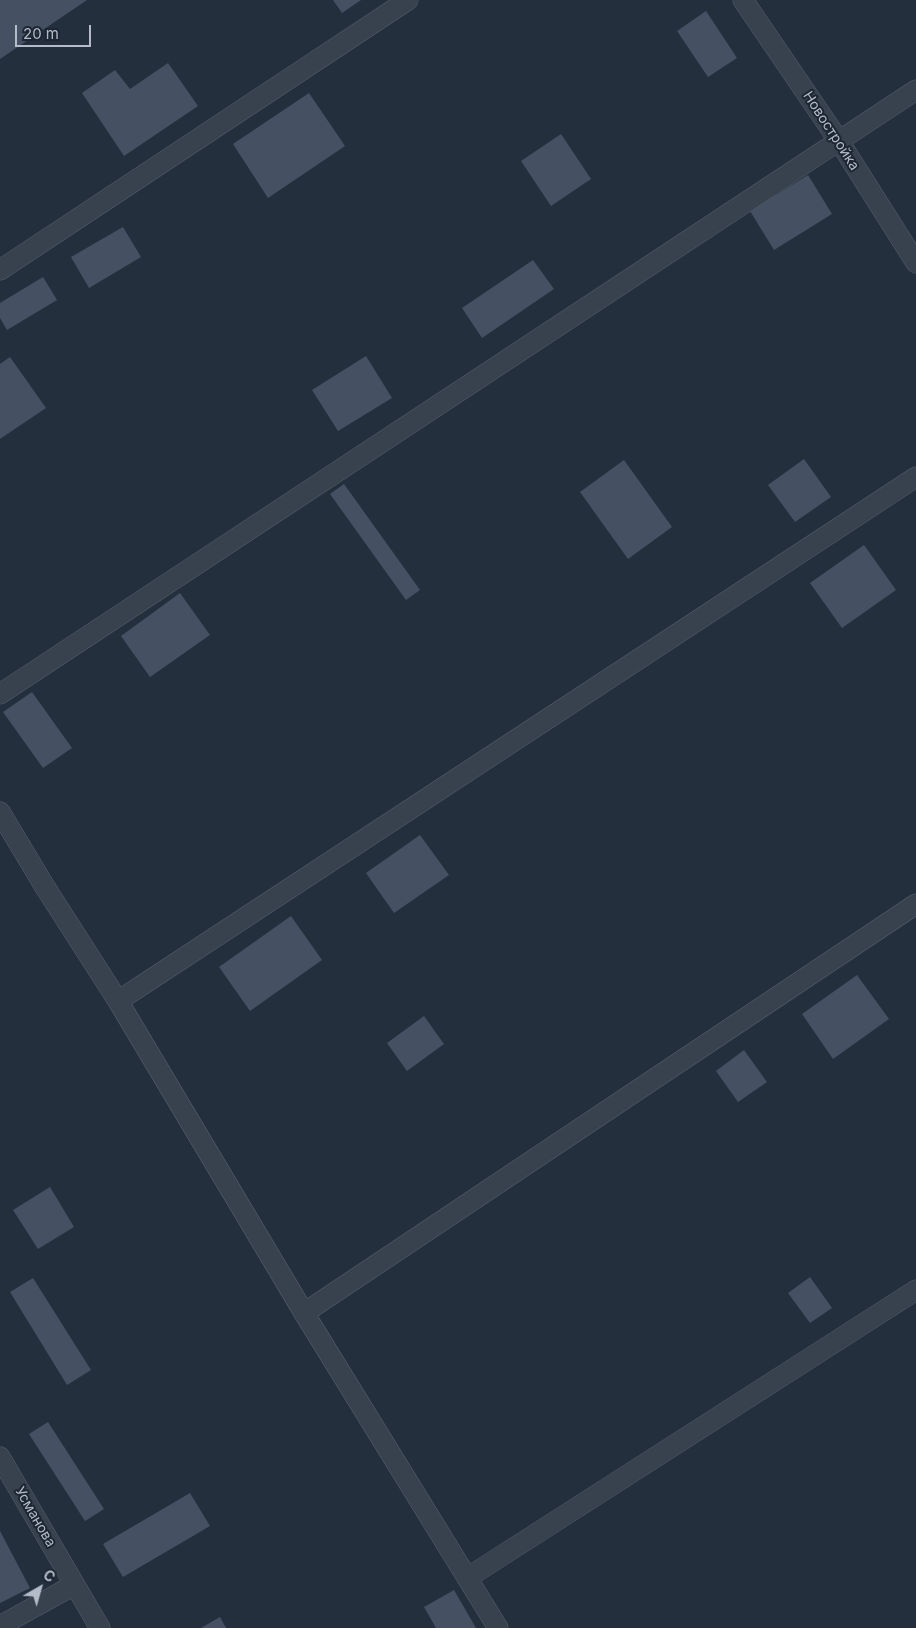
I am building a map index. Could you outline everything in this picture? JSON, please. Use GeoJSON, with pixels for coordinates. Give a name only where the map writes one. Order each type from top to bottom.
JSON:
{"type":"FeatureCollection","features":[{"type":"Feature","properties":{"kind":"street"},"geometry":{"type":"LineString","coordinates":[[0,270],[408,0]]}},
{"type":"Feature","properties":{"kind":"street","name":"Новостройка"},"geometry":{"type":"LineString","coordinates":[[743,0],[839,141],[916,263]]}},
{"type":"Feature","properties":{"kind":"street"},"geometry":{"type":"LineString","coordinates":[[0,694],[916,90]]}},
{"type":"Feature","properties":{"kind":"street"},"geometry":{"type":"LineString","coordinates":[[118,1001],[916,477]]}},
{"type":"Feature","properties":{"kind":"street"},"geometry":{"type":"LineString","coordinates":[[0,812],[45,887],[118,1001],[304,1313],[498,1628]]}},
{"type":"Feature","properties":{"kind":"street"},"geometry":{"type":"LineString","coordinates":[[304,1313],[916,904]]}},
{"type":"Feature","properties":{"kind":"street"},"geometry":{"type":"LineString","coordinates":[[467,1578],[916,1290]]}},
{"type":"Feature","properties":{"kind":"street","name":"Усманова"},"geometry":{"type":"LineString","coordinates":[[0,1457],[100,1628]]}},
{"type":"Feature","properties":{"kind":"street"},"geometry":{"type":"LineString","coordinates":[[0,1626],[74,1585]]}},
{"type":"Feature","properties":{"kind":"building"},"geometry":{"type":"Polygon","coordinates":[[[0,0],[87,0],[0,59],[0,0]]]}},
{"type":"Feature","properties":{"kind":"building"},"geometry":{"type":"Polygon","coordinates":[[[333,0],[361,0],[342,13],[333,0]]]}},
{"type":"Feature","properties":{"kind":"building"},"geometry":{"type":"Polygon","coordinates":[[[706,11],[737,58],[708,77],[677,31],[706,11]]]}},
{"type":"Feature","properties":{"kind":"building"},"geometry":{"type":"Polygon","coordinates":[[[168,63],[198,106],[124,156],[82,93],[115,70],[130,89],[168,63]]]}},
{"type":"Feature","properties":{"kind":"building"},"geometry":{"type":"Polygon","coordinates":[[[309,93],[345,146],[268,198],[233,144],[309,93]]]}},
{"type":"Feature","properties":{"kind":"building"},"geometry":{"type":"Polygon","coordinates":[[[561,134],[591,179],[551,206],[521,161],[561,134]]]}},
{"type":"Feature","properties":{"kind":"building"},"geometry":{"type":"Polygon","coordinates":[[[808,175],[832,214],[774,250],[750,211],[808,175]]]}},
{"type":"Feature","properties":{"kind":"building"},"geometry":{"type":"Polygon","coordinates":[[[123,227],[141,257],[89,288],[71,257],[123,227]]]}},
{"type":"Feature","properties":{"kind":"building"},"geometry":{"type":"Polygon","coordinates":[[[533,260],[554,289],[482,338],[462,308],[533,260]]]}},
{"type":"Feature","properties":{"kind":"building"},"geometry":{"type":"Polygon","coordinates":[[[43,277],[57,300],[7,330],[0,318],[0,303],[43,277]]]}},
{"type":"Feature","properties":{"kind":"building"},"geometry":{"type":"Polygon","coordinates":[[[366,356],[392,398],[338,431],[312,390],[366,356]]]}},
{"type":"Feature","properties":{"kind":"building"},"geometry":{"type":"Polygon","coordinates":[[[10,357],[46,408],[0,439],[0,364],[10,357]]]}},
{"type":"Feature","properties":{"kind":"building"},"geometry":{"type":"Polygon","coordinates":[[[804,459],[831,497],[795,522],[768,485],[804,459]]]}},
{"type":"Feature","properties":{"kind":"building"},"geometry":{"type":"Polygon","coordinates":[[[624,460],[672,527],[628,559],[580,492],[624,460]]]}},
{"type":"Feature","properties":{"kind":"building"},"geometry":{"type":"Polygon","coordinates":[[[344,484],[420,590],[406,600],[330,494],[344,484]]]}},
{"type":"Feature","properties":{"kind":"building"},"geometry":{"type":"Polygon","coordinates":[[[864,545],[896,590],[842,628],[810,583],[864,545]]]}},
{"type":"Feature","properties":{"kind":"building"},"geometry":{"type":"Polygon","coordinates":[[[180,593],[210,635],[150,677],[121,636],[180,593]]]}},
{"type":"Feature","properties":{"kind":"building"},"geometry":{"type":"Polygon","coordinates":[[[32,692],[72,748],[43,768],[3,712],[32,692]]]}},
{"type":"Feature","properties":{"kind":"building"},"geometry":{"type":"Polygon","coordinates":[[[420,835],[449,875],[394,913],[366,873],[420,835]]]}},
{"type":"Feature","properties":{"kind":"building"},"geometry":{"type":"Polygon","coordinates":[[[291,916],[322,960],[250,1011],[219,967],[291,916]]]}},
{"type":"Feature","properties":{"kind":"building"},"geometry":{"type":"Polygon","coordinates":[[[857,975],[889,1019],[833,1059],[802,1014],[857,975]]]}},
{"type":"Feature","properties":{"kind":"building"},"geometry":{"type":"Polygon","coordinates":[[[424,1016],[444,1044],[407,1071],[387,1043],[424,1016]]]}},
{"type":"Feature","properties":{"kind":"building"},"geometry":{"type":"Polygon","coordinates":[[[744,1050],[767,1082],[738,1102],[716,1071],[744,1050]]]}},
{"type":"Feature","properties":{"kind":"building"},"geometry":{"type":"Polygon","coordinates":[[[50,1187],[74,1227],[38,1249],[13,1210],[50,1187]]]}},
{"type":"Feature","properties":{"kind":"building"},"geometry":{"type":"Polygon","coordinates":[[[810,1277],[832,1308],[810,1323],[788,1293],[810,1277]]]}},
{"type":"Feature","properties":{"kind":"building"},"geometry":{"type":"Polygon","coordinates":[[[33,1278],[91,1370],[67,1385],[10,1292],[33,1278]]]}},
{"type":"Feature","properties":{"kind":"building"},"geometry":{"type":"Polygon","coordinates":[[[48,1422],[104,1509],[85,1521],[29,1434],[48,1422]]]}},
{"type":"Feature","properties":{"kind":"building"},"geometry":{"type":"Polygon","coordinates":[[[190,1493],[210,1526],[123,1577],[103,1544],[190,1493]]]}},
{"type":"Feature","properties":{"kind":"building"},"geometry":{"type":"Polygon","coordinates":[[[0,1531],[30,1588],[0,1603],[0,1531]]]}},
{"type":"Feature","properties":{"kind":"building"},"geometry":{"type":"Polygon","coordinates":[[[454,1590],[476,1628],[436,1628],[424,1607],[454,1590]]]}},
{"type":"Feature","properties":{"kind":"building"},"geometry":{"type":"Polygon","coordinates":[[[220,1617],[226,1628],[201,1628],[220,1617]]]}}]}
